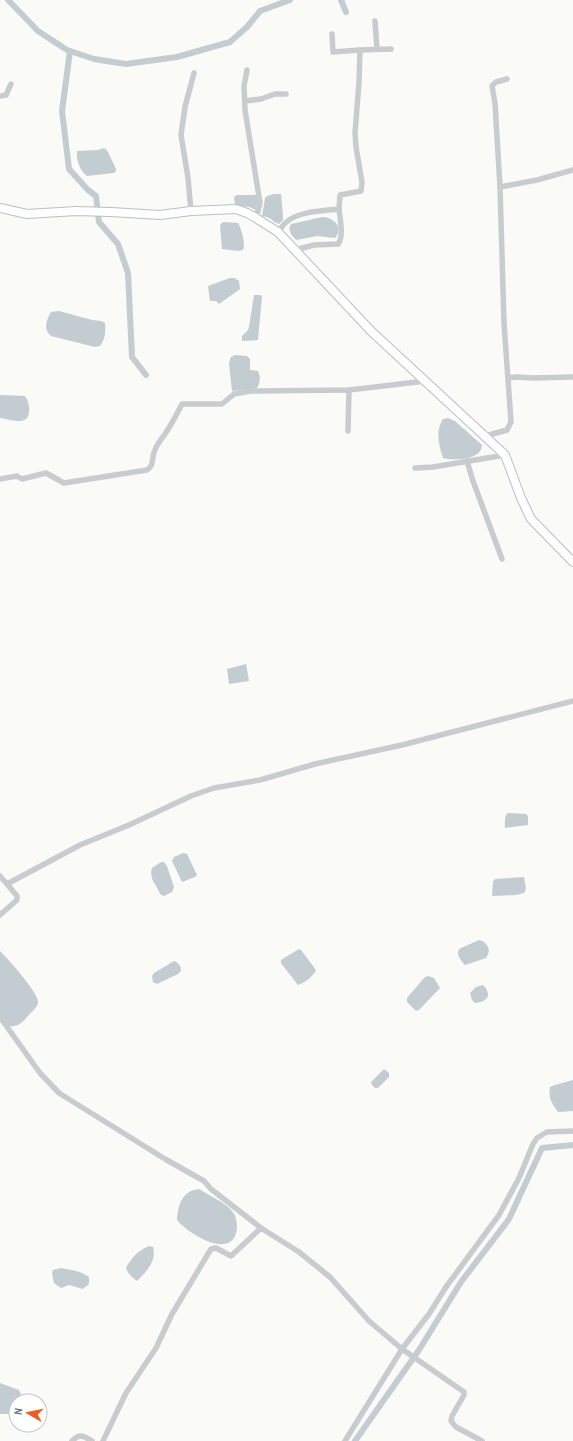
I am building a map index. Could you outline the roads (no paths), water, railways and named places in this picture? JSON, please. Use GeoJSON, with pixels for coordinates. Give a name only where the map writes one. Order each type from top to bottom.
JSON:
{"type":"FeatureCollection","features":[{"type":"Feature","properties":{"kind":"main road"},"geometry":{"type":"LineString","coordinates":[[0,208],[28,214],[93,211],[160,215],[191,211],[236,210],[247,213],[256,218],[278,232],[371,331],[505,455],[520,498],[531,519],[573,562]]}},
{"type":"Feature","properties":{"kind":"street"},"geometry":{"type":"LineString","coordinates":[[375,21],[377,49]]}},
{"type":"Feature","properties":{"kind":"street"},"geometry":{"type":"LineString","coordinates":[[332,34],[333,52],[391,49]]}},
{"type":"Feature","properties":{"kind":"street"},"geometry":{"type":"LineString","coordinates":[[295,250],[314,245],[338,244],[340,242],[341,235],[339,209],[340,195],[359,192],[362,190],[354,133],[359,82],[360,50]]}},
{"type":"Feature","properties":{"kind":"street"},"geometry":{"type":"LineString","coordinates":[[247,70],[244,86],[245,101],[260,204],[256,218]]}},
{"type":"Feature","properties":{"kind":"street"},"geometry":{"type":"LineString","coordinates":[[191,211],[188,178],[181,135],[185,107],[194,74]]}},
{"type":"Feature","properties":{"kind":"street"},"geometry":{"type":"LineString","coordinates":[[485,436],[507,430],[511,422],[502,280],[500,188],[495,103],[492,86],[496,82],[507,79]]}},
{"type":"Feature","properties":{"kind":"street"},"geometry":{"type":"LineString","coordinates":[[0,96],[6,96],[11,84]]}},
{"type":"Feature","properties":{"kind":"street"},"geometry":{"type":"LineString","coordinates":[[245,101],[261,99],[275,94],[286,94]]}},
{"type":"Feature","properties":{"kind":"street"},"geometry":{"type":"LineString","coordinates":[[500,188],[573,170]]}},
{"type":"Feature","properties":{"kind":"street"},"geometry":{"type":"LineString","coordinates":[[278,232],[290,219],[297,216],[339,209]]}},
{"type":"Feature","properties":{"kind":"street"},"geometry":{"type":"LineString","coordinates":[[508,378],[573,377]]}},
{"type":"Feature","properties":{"kind":"street"},"geometry":{"type":"LineString","coordinates":[[0,479],[17,476],[21,479],[46,474],[64,483],[147,470],[151,468],[153,464],[153,455],[157,444],[165,435],[182,404],[222,404],[234,394],[251,391],[349,390],[426,381]]}},
{"type":"Feature","properties":{"kind":"street"},"geometry":{"type":"LineString","coordinates":[[348,431],[349,390]]}},
{"type":"Feature","properties":{"kind":"street"},"geometry":{"type":"LineString","coordinates":[[415,468],[433,467],[505,455]]}},
{"type":"Feature","properties":{"kind":"street"},"geometry":{"type":"LineString","coordinates":[[467,461],[502,559]]}},
{"type":"Feature","properties":{"kind":"street"},"geometry":{"type":"LineString","coordinates":[[7,884],[80,845],[129,825],[191,796],[214,788],[260,780],[315,764],[402,745],[573,701]]}},
{"type":"Feature","properties":{"kind":"street"},"geometry":{"type":"LineString","coordinates":[[0,876],[17,896],[17,900],[0,915]]}},
{"type":"Feature","properties":{"kind":"street"},"geometry":{"type":"LineString","coordinates":[[0,1018],[40,1073],[59,1093],[165,1159],[204,1181],[211,1189],[261,1228],[299,1252],[330,1277],[369,1321],[404,1351],[464,1392],[451,1421],[456,1427],[482,1441]]}},
{"type":"Feature","properties":{"kind":"street"},"geometry":{"type":"LineString","coordinates":[[345,1441],[446,1287],[498,1216],[519,1178],[532,1144],[537,1138],[546,1132],[573,1131]]}},
{"type":"Feature","properties":{"kind":"street"},"geometry":{"type":"LineString","coordinates":[[103,1441],[126,1393],[156,1348],[172,1314],[211,1249],[216,1248],[231,1256],[261,1228]]}},
{"type":"Feature","properties":{"kind":"street"},"geometry":{"type":"LineString","coordinates":[[72,1441],[76,1436],[81,1436],[92,1441]]}},
{"type":"Feature","properties":{"kind":"waterway"},"geometry":{"type":"LineString","coordinates":[[8,0],[38,31],[67,50],[94,59],[126,64],[177,57],[230,42],[247,27],[260,11],[290,0]]}},
{"type":"Feature","properties":{"kind":"waterway"},"geometry":{"type":"LineString","coordinates":[[341,0],[346,12]]}},
{"type":"Feature","properties":{"kind":"waterway"},"geometry":{"type":"LineString","coordinates":[[70,51],[62,111],[69,169],[88,190],[96,196],[99,222],[118,244],[128,273],[132,357],[146,375]]}},
{"type":"Feature","properties":{"kind":"waterway"},"geometry":{"type":"LineString","coordinates":[[355,1441],[419,1350],[461,1282],[509,1219],[542,1148],[573,1145]]}}]}
